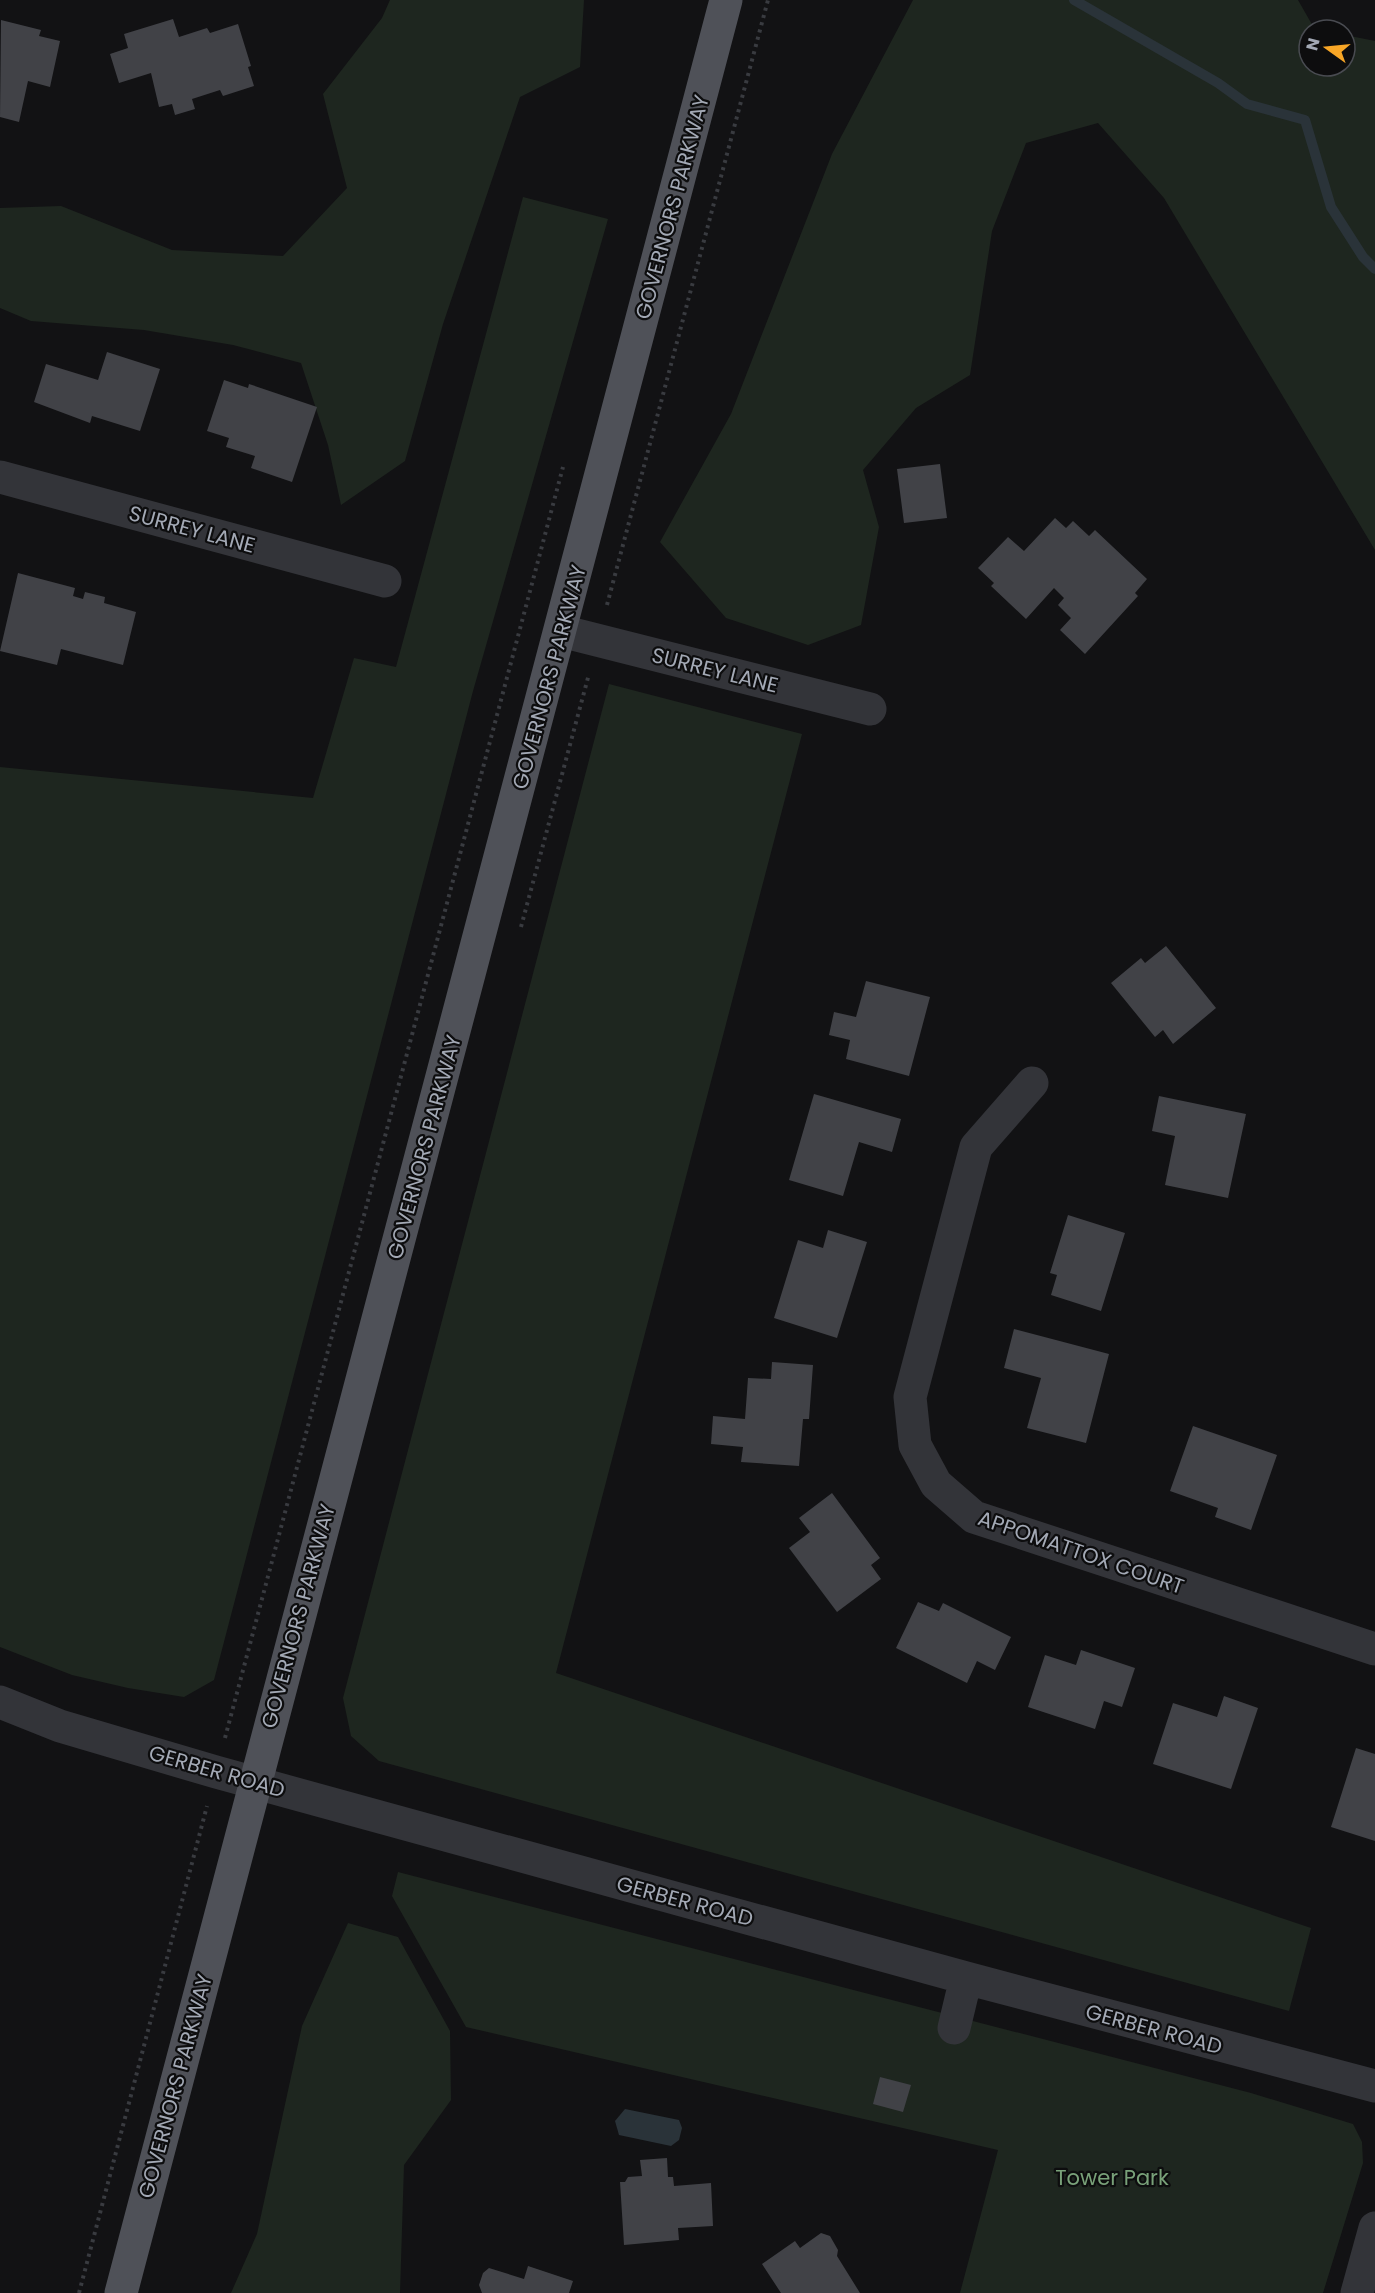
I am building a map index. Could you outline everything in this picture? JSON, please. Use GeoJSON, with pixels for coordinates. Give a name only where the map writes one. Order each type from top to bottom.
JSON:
{"type":"FeatureCollection","features":[{"type":"Feature","properties":{"kind":"main road","name":"GOVERNORS PARKWAY"},"geometry":{"type":"LineString","coordinates":[[121,2293],[726,0]]}},
{"type":"Feature","properties":{"kind":"street","name":"SURREY LANE"},"geometry":{"type":"LineString","coordinates":[[0,477],[385,581]]}},
{"type":"Feature","properties":{"kind":"street","name":"SURREY LANE"},"geometry":{"type":"LineString","coordinates":[[561,631],[870,709]]}},
{"type":"Feature","properties":{"kind":"street","name":"APPOMATTOX COURT"},"geometry":{"type":"LineString","coordinates":[[1032,1083],[976,1147],[910,1397],[915,1445],[936,1484],[974,1517],[1375,1649]]}},
{"type":"Feature","properties":{"kind":"street","name":"GERBER ROAD"},"geometry":{"type":"LineString","coordinates":[[0,1702],[60,1726],[216,1772],[966,1978],[1375,2086]]}},
{"type":"Feature","properties":{"kind":"street"},"geometry":{"type":"LineString","coordinates":[[954,2028],[966,1978]]}},
{"type":"Feature","properties":{"kind":"street"},"geometry":{"type":"LineString","coordinates":[[1357,2293],[1375,2228]]}},
{"type":"Feature","properties":{"kind":"path"},"geometry":{"type":"LineString","coordinates":[[79,2293],[564,463]]}},
{"type":"Feature","properties":{"kind":"green space"},"geometry":{"type":"Polygon","coordinates":[[[390,0],[584,0],[580,67],[520,97],[443,324],[405,461],[341,505],[328,445],[301,363],[233,345],[144,330],[31,321],[0,308],[0,208],[61,206],[172,250],[283,256],[347,188],[323,94],[382,18],[390,0]]]}},
{"type":"Feature","properties":{"kind":"green space"},"geometry":{"type":"Polygon","coordinates":[[[913,0],[1298,0],[1308,18],[1297,18],[1297,78],[1357,78],[1357,37],[1375,41],[1375,550],[1164,198],[1098,123],[1026,143],[992,231],[970,375],[916,408],[863,470],[879,527],[861,625],[808,645],[726,618],[660,542],[731,414],[832,154],[913,0]]]}},
{"type":"Feature","properties":{"kind":"green space"},"geometry":{"type":"Polygon","coordinates":[[[523,197],[608,219],[473,691],[214,1680],[184,1697],[128,1688],[72,1675],[0,1647],[0,767],[313,798],[354,658],[396,667],[523,197]]]}},
{"type":"Feature","properties":{"kind":"green space"},"geometry":{"type":"Polygon","coordinates":[[[609,684],[802,734],[556,1673],[1311,1928],[1289,2011],[379,1761],[351,1736],[343,1698],[609,684]]]}},
{"type":"Feature","properties":{"kind":"green space","name":"Tower Park"},"geometry":{"type":"Polygon","coordinates":[[[398,1872],[1251,2093],[1353,2124],[1362,2142],[1363,2163],[1323,2293],[960,2293],[998,2150],[466,2027],[392,1896],[398,1872]]]}},
{"type":"Feature","properties":{"kind":"green space"},"geometry":{"type":"Polygon","coordinates":[[[348,1923],[398,1937],[450,2031],[451,2100],[404,2165],[400,2293],[231,2293],[257,2234],[302,2026],[348,1923]]]}},
{"type":"Feature","properties":{"kind":"shaded area"},"geometry":{"type":"Polygon","coordinates":[[[625,2109],[679,2120],[682,2128],[679,2140],[671,2146],[619,2135],[615,2121],[625,2109]]]}},
{"type":"Feature","properties":{"kind":"building"},"geometry":{"type":"Polygon","coordinates":[[[173,19],[179,37],[207,28],[210,33],[238,24],[251,66],[248,67],[254,86],[223,96],[220,90],[192,99],[195,109],[175,115],[172,104],[159,107],[151,73],[119,83],[110,54],[128,48],[124,34],[173,19]]]}},
{"type":"Feature","properties":{"kind":"building"},"geometry":{"type":"Polygon","coordinates":[[[1,20],[41,30],[39,36],[60,41],[50,87],[28,81],[19,122],[0,117],[1,20]]]}},
{"type":"Feature","properties":{"kind":"building"},"geometry":{"type":"Polygon","coordinates":[[[107,352],[160,369],[140,431],[92,416],[90,423],[34,402],[46,364],[98,380],[107,352]]]}},
{"type":"Feature","properties":{"kind":"building"},"geometry":{"type":"Polygon","coordinates":[[[224,380],[248,388],[249,384],[317,407],[292,482],[251,468],[255,456],[226,447],[229,438],[207,431],[224,380]]]}},
{"type":"Feature","properties":{"kind":"building"},"geometry":{"type":"Polygon","coordinates":[[[940,464],[947,518],[904,523],[897,469],[940,464]]]}},
{"type":"Feature","properties":{"kind":"building"},"geometry":{"type":"Polygon","coordinates":[[[1055,518],[1066,528],[1073,521],[1089,536],[1095,530],[1147,579],[1135,593],[1138,596],[1085,654],[1060,630],[1071,618],[1058,605],[1064,598],[1054,588],[1026,619],[991,586],[994,583],[978,568],[1008,537],[1024,551],[1055,518]]]}},
{"type":"Feature","properties":{"kind":"building"},"geometry":{"type":"Polygon","coordinates":[[[18,573],[75,588],[73,596],[83,599],[85,592],[105,597],[104,603],[136,612],[123,665],[61,649],[57,665],[0,651],[18,573]]]}},
{"type":"Feature","properties":{"kind":"building"},"geometry":{"type":"Polygon","coordinates":[[[1166,946],[1216,1008],[1173,1044],[1163,1030],[1155,1037],[1111,983],[1141,958],[1145,963],[1166,946]]]}},
{"type":"Feature","properties":{"kind":"building"},"geometry":{"type":"Polygon","coordinates":[[[866,981],[930,997],[909,1076],[846,1059],[850,1040],[829,1035],[834,1012],[856,1017],[866,981]]]}},
{"type":"Feature","properties":{"kind":"building"},"geometry":{"type":"Polygon","coordinates":[[[814,1094],[901,1119],[892,1152],[859,1142],[843,1196],[789,1180],[814,1094]]]}},
{"type":"Feature","properties":{"kind":"building"},"geometry":{"type":"Polygon","coordinates":[[[1159,1096],[1246,1114],[1228,1198],[1165,1185],[1175,1136],[1152,1131],[1159,1096]]]}},
{"type":"Feature","properties":{"kind":"building"},"geometry":{"type":"Polygon","coordinates":[[[1068,1215],[1125,1233],[1101,1311],[1051,1295],[1057,1275],[1050,1273],[1068,1215]]]}},
{"type":"Feature","properties":{"kind":"building"},"geometry":{"type":"Polygon","coordinates":[[[828,1230],[867,1242],[837,1338],[774,1318],[798,1240],[823,1248],[828,1230]]]}},
{"type":"Feature","properties":{"kind":"building"},"geometry":{"type":"Polygon","coordinates":[[[1014,1329],[1109,1354],[1086,1443],[1027,1428],[1041,1378],[1004,1368],[1014,1329]]]}},
{"type":"Feature","properties":{"kind":"building"},"geometry":{"type":"Polygon","coordinates":[[[772,1362],[813,1365],[809,1419],[803,1419],[799,1466],[741,1462],[743,1447],[711,1444],[713,1416],[745,1419],[748,1378],[771,1379],[772,1362]]]}},
{"type":"Feature","properties":{"kind":"building"},"geometry":{"type":"Polygon","coordinates":[[[1193,1426],[1277,1455],[1251,1530],[1215,1517],[1218,1508],[1170,1491],[1193,1426]]]}},
{"type":"Feature","properties":{"kind":"building"},"geometry":{"type":"Polygon","coordinates":[[[832,1493],[880,1558],[871,1565],[881,1579],[837,1612],[789,1548],[810,1532],[799,1518],[832,1493]]]}},
{"type":"Feature","properties":{"kind":"building"},"geometry":{"type":"Polygon","coordinates":[[[918,1602],[939,1611],[943,1603],[1011,1637],[995,1670],[977,1661],[967,1683],[896,1648],[918,1602]]]}},
{"type":"Feature","properties":{"kind":"building"},"geometry":{"type":"Polygon","coordinates":[[[1081,1650],[1135,1668],[1122,1707],[1104,1701],[1095,1729],[1028,1707],[1045,1655],[1076,1665],[1081,1650]]]}},
{"type":"Feature","properties":{"kind":"building"},"geometry":{"type":"Polygon","coordinates":[[[1224,1696],[1258,1708],[1231,1789],[1153,1764],[1173,1703],[1217,1717],[1224,1696]]]}},
{"type":"Feature","properties":{"kind":"building"},"geometry":{"type":"Polygon","coordinates":[[[1356,1748],[1375,1754],[1375,1841],[1331,1827],[1356,1748]]]}},
{"type":"Feature","properties":{"kind":"building"},"geometry":{"type":"Polygon","coordinates":[[[880,2077],[911,2085],[903,2112],[873,2104],[880,2077]]]}},
{"type":"Feature","properties":{"kind":"building"},"geometry":{"type":"Polygon","coordinates":[[[667,2158],[668,2177],[673,2177],[674,2186],[711,2183],[713,2226],[678,2228],[679,2240],[624,2245],[620,2182],[625,2182],[628,2177],[642,2176],[640,2160],[667,2158]]]}},
{"type":"Feature","properties":{"kind":"building"},"geometry":{"type":"Polygon","coordinates":[[[821,2233],[830,2236],[838,2250],[837,2256],[860,2293],[781,2293],[762,2264],[795,2241],[800,2248],[821,2233]]]}},
{"type":"Feature","properties":{"kind":"building"},"geometry":{"type":"Polygon","coordinates":[[[528,2266],[573,2281],[569,2293],[482,2293],[479,2285],[483,2273],[489,2268],[524,2279],[528,2266]]]}},
{"type":"Feature","properties":{"kind":"waterway"},"geometry":{"type":"LineString","coordinates":[[1074,0],[1218,83],[1247,104],[1305,120],[1331,207],[1363,257],[1375,269]]}}]}
